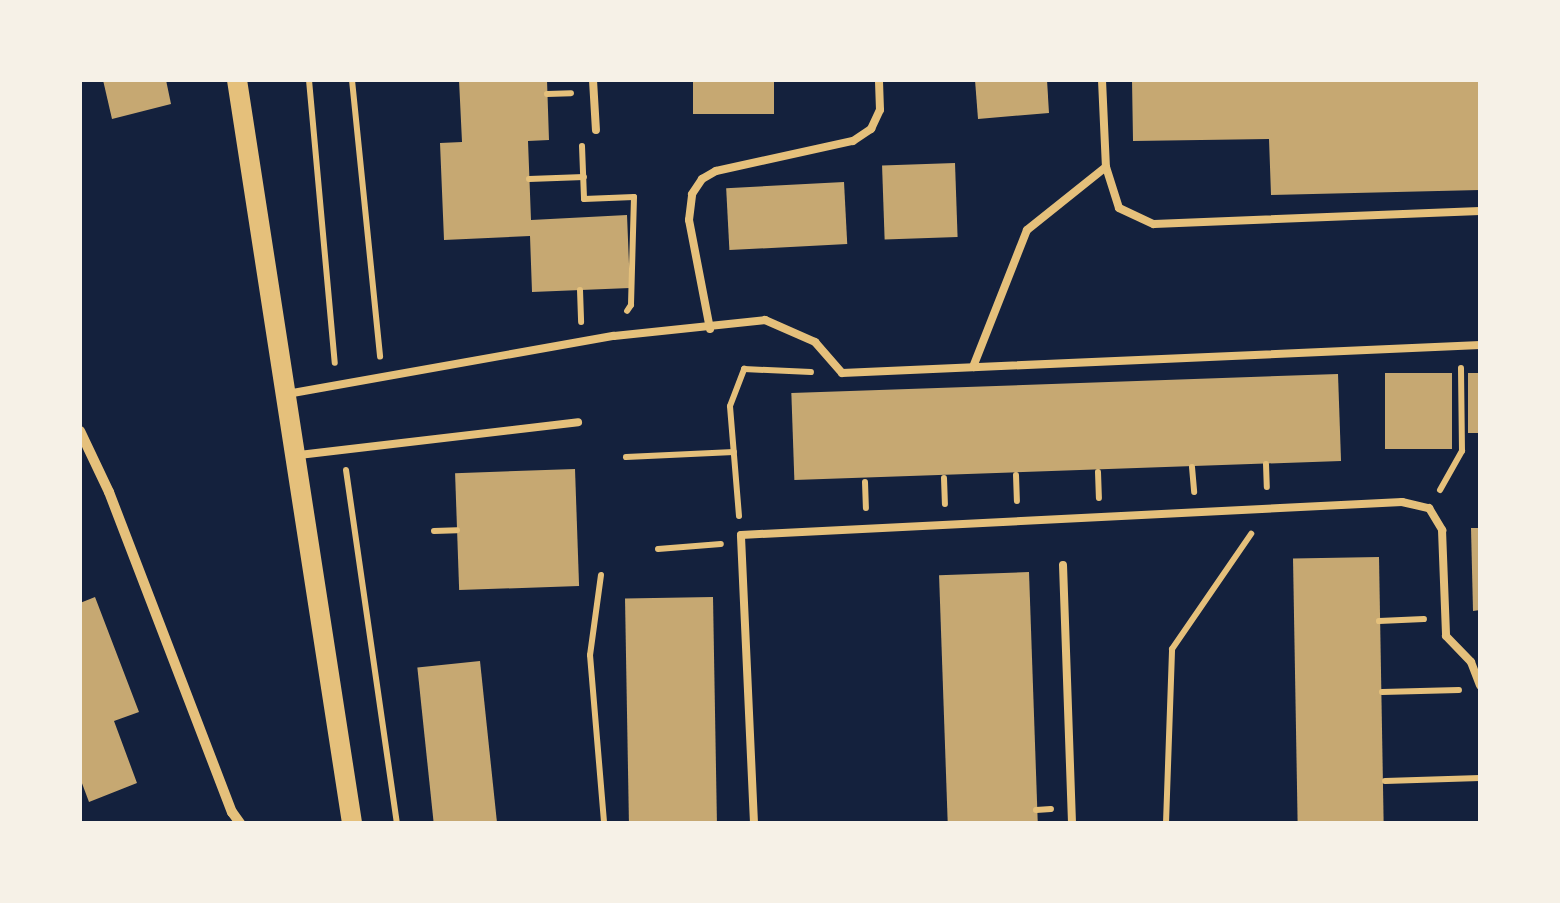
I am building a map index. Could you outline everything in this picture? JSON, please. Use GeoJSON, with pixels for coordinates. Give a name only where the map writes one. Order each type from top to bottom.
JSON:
{"type":"FeatureCollection","features":[{"type":"Feature","properties":{"kind":"main road"},"geometry":{"type":"LineString","coordinates":[[237,80],[352,823]]}},
{"type":"Feature","properties":{"kind":"street"},"geometry":{"type":"LineString","coordinates":[[80,430],[109,492],[232,812],[240,823]]}},
{"type":"Feature","properties":{"kind":"lane"},"geometry":{"type":"LineString","coordinates":[[593,80],[596,130]]}},
{"type":"Feature","properties":{"kind":"lane"},"geometry":{"type":"LineString","coordinates":[[710,329],[689,220],[692,194],[702,179],[716,171],[852,141],[872,129],[880,110],[879,80]]}},
{"type":"Feature","properties":{"kind":"lane"},"geometry":{"type":"LineString","coordinates":[[1102,80],[1106,166],[1119,208],[1154,224],[1480,211]]}},
{"type":"Feature","properties":{"kind":"lane"},"geometry":{"type":"LineString","coordinates":[[973,367],[1027,230],[1106,166]]}},
{"type":"Feature","properties":{"kind":"lane"},"geometry":{"type":"LineString","coordinates":[[287,394],[614,336],[710,329],[765,320],[816,342],[842,373],[1480,345]]}},
{"type":"Feature","properties":{"kind":"lane"},"geometry":{"type":"LineString","coordinates":[[294,455],[578,422]]}},
{"type":"Feature","properties":{"kind":"lane"},"geometry":{"type":"LineString","coordinates":[[754,823],[741,539],[1402,502],[1429,508],[1442,530],[1446,636],[1472,662],[1480,684]]}},
{"type":"Feature","properties":{"kind":"lane"},"geometry":{"type":"LineString","coordinates":[[1063,566],[1072,823]]}},
{"type":"Feature","properties":{"kind":"path"},"geometry":{"type":"LineString","coordinates":[[352,80],[382,380]]}},
{"type":"Feature","properties":{"kind":"path"},"geometry":{"type":"LineString","coordinates":[[577,80],[579,108]]}},
{"type":"Feature","properties":{"kind":"path"},"geometry":{"type":"LineString","coordinates":[[547,94],[578,92]]}},
{"type":"Feature","properties":{"kind":"path"},"geometry":{"type":"LineString","coordinates":[[582,140],[584,199],[634,197],[630,304],[619,324]]}},
{"type":"Feature","properties":{"kind":"path"},"geometry":{"type":"LineString","coordinates":[[529,179],[584,177]]}},
{"type":"Feature","properties":{"kind":"path"},"geometry":{"type":"LineString","coordinates":[[580,290],[581,328],[600,326]]}},
{"type":"Feature","properties":{"kind":"path"},"geometry":{"type":"LineString","coordinates":[[1429,508],[1462,451],[1460,346]]}},
{"type":"Feature","properties":{"kind":"path"},"geometry":{"type":"LineString","coordinates":[[380,354],[398,352]]}},
{"type":"Feature","properties":{"kind":"path"},"geometry":{"type":"LineString","coordinates":[[658,549],[741,539],[730,406],[744,368],[842,373]]}},
{"type":"Feature","properties":{"kind":"path"},"geometry":{"type":"LineString","coordinates":[[626,457],[734,452]]}},
{"type":"Feature","properties":{"kind":"path"},"geometry":{"type":"LineString","coordinates":[[1166,823],[1172,650],[1268,509]]}},
{"type":"Feature","properties":{"kind":"path"},"geometry":{"type":"LineString","coordinates":[[434,531],[456,530]]}},
{"type":"Feature","properties":{"kind":"path"},"geometry":{"type":"LineString","coordinates":[[602,575],[590,656],[604,823]]}},
{"type":"Feature","properties":{"kind":"path"},"geometry":{"type":"LineString","coordinates":[[1379,621],[1446,618]]}},
{"type":"Feature","properties":{"kind":"path"},"geometry":{"type":"LineString","coordinates":[[1382,692],[1460,690]]}},
{"type":"Feature","properties":{"kind":"path"},"geometry":{"type":"LineString","coordinates":[[1385,781],[1480,778]]}},
{"type":"Feature","properties":{"kind":"building"},"geometry":{"type":"Polygon","coordinates":[[[103,80],[166,80],[171,104],[112,119],[103,80]]]}},
{"type":"Feature","properties":{"kind":"building"},"geometry":{"type":"Polygon","coordinates":[[[459,80],[547,80],[549,140],[528,141],[531,220],[627,215],[630,288],[532,292],[530,236],[444,240],[440,143],[462,142],[459,80]]]}},
{"type":"Feature","properties":{"kind":"building"},"geometry":{"type":"Polygon","coordinates":[[[693,80],[774,80],[774,114],[693,114],[693,80]]]}},
{"type":"Feature","properties":{"kind":"building"},"geometry":{"type":"Polygon","coordinates":[[[975,80],[1047,80],[1049,113],[978,119],[975,80]]]}},
{"type":"Feature","properties":{"kind":"building"},"geometry":{"type":"Polygon","coordinates":[[[1132,80],[1480,80],[1480,190],[1271,195],[1269,139],[1133,141],[1132,80]]]}},
{"type":"Feature","properties":{"kind":"building"},"geometry":{"type":"Polygon","coordinates":[[[955,163],[958,237],[885,240],[882,166],[955,163]]]}},
{"type":"Feature","properties":{"kind":"building"},"geometry":{"type":"Polygon","coordinates":[[[844,182],[847,244],[729,250],[726,188],[844,182]]]}},
{"type":"Feature","properties":{"kind":"building"},"geometry":{"type":"Polygon","coordinates":[[[1385,373],[1452,373],[1452,449],[1385,449],[1385,373]]]}},
{"type":"Feature","properties":{"kind":"building"},"geometry":{"type":"Polygon","coordinates":[[[1468,373],[1480,373],[1480,433],[1468,433],[1468,373]]]}},
{"type":"Feature","properties":{"kind":"building"},"geometry":{"type":"Polygon","coordinates":[[[1338,374],[1341,461],[794,480],[791,393],[1338,374]]]}},
{"type":"Feature","properties":{"kind":"building"},"geometry":{"type":"Polygon","coordinates":[[[575,469],[579,586],[459,590],[455,473],[575,469]]]}},
{"type":"Feature","properties":{"kind":"building"},"geometry":{"type":"Polygon","coordinates":[[[1471,528],[1480,528],[1480,610],[1473,611],[1471,528]]]}},
{"type":"Feature","properties":{"kind":"building"},"geometry":{"type":"Polygon","coordinates":[[[1379,557],[1384,823],[1298,823],[1293,559],[1379,557]]]}},
{"type":"Feature","properties":{"kind":"building"},"geometry":{"type":"Polygon","coordinates":[[[1029,572],[1038,823],[948,823],[939,575],[1029,572]]]}},
{"type":"Feature","properties":{"kind":"building"},"geometry":{"type":"Polygon","coordinates":[[[95,597],[139,712],[114,721],[137,783],[89,802],[80,778],[80,603],[95,597]]]}},
{"type":"Feature","properties":{"kind":"building"},"geometry":{"type":"Polygon","coordinates":[[[713,597],[717,823],[629,823],[625,599],[713,597]]]}},
{"type":"Feature","properties":{"kind":"building"},"geometry":{"type":"Polygon","coordinates":[[[480,661],[497,823],[434,823],[417,668],[480,661]]]}}]}
